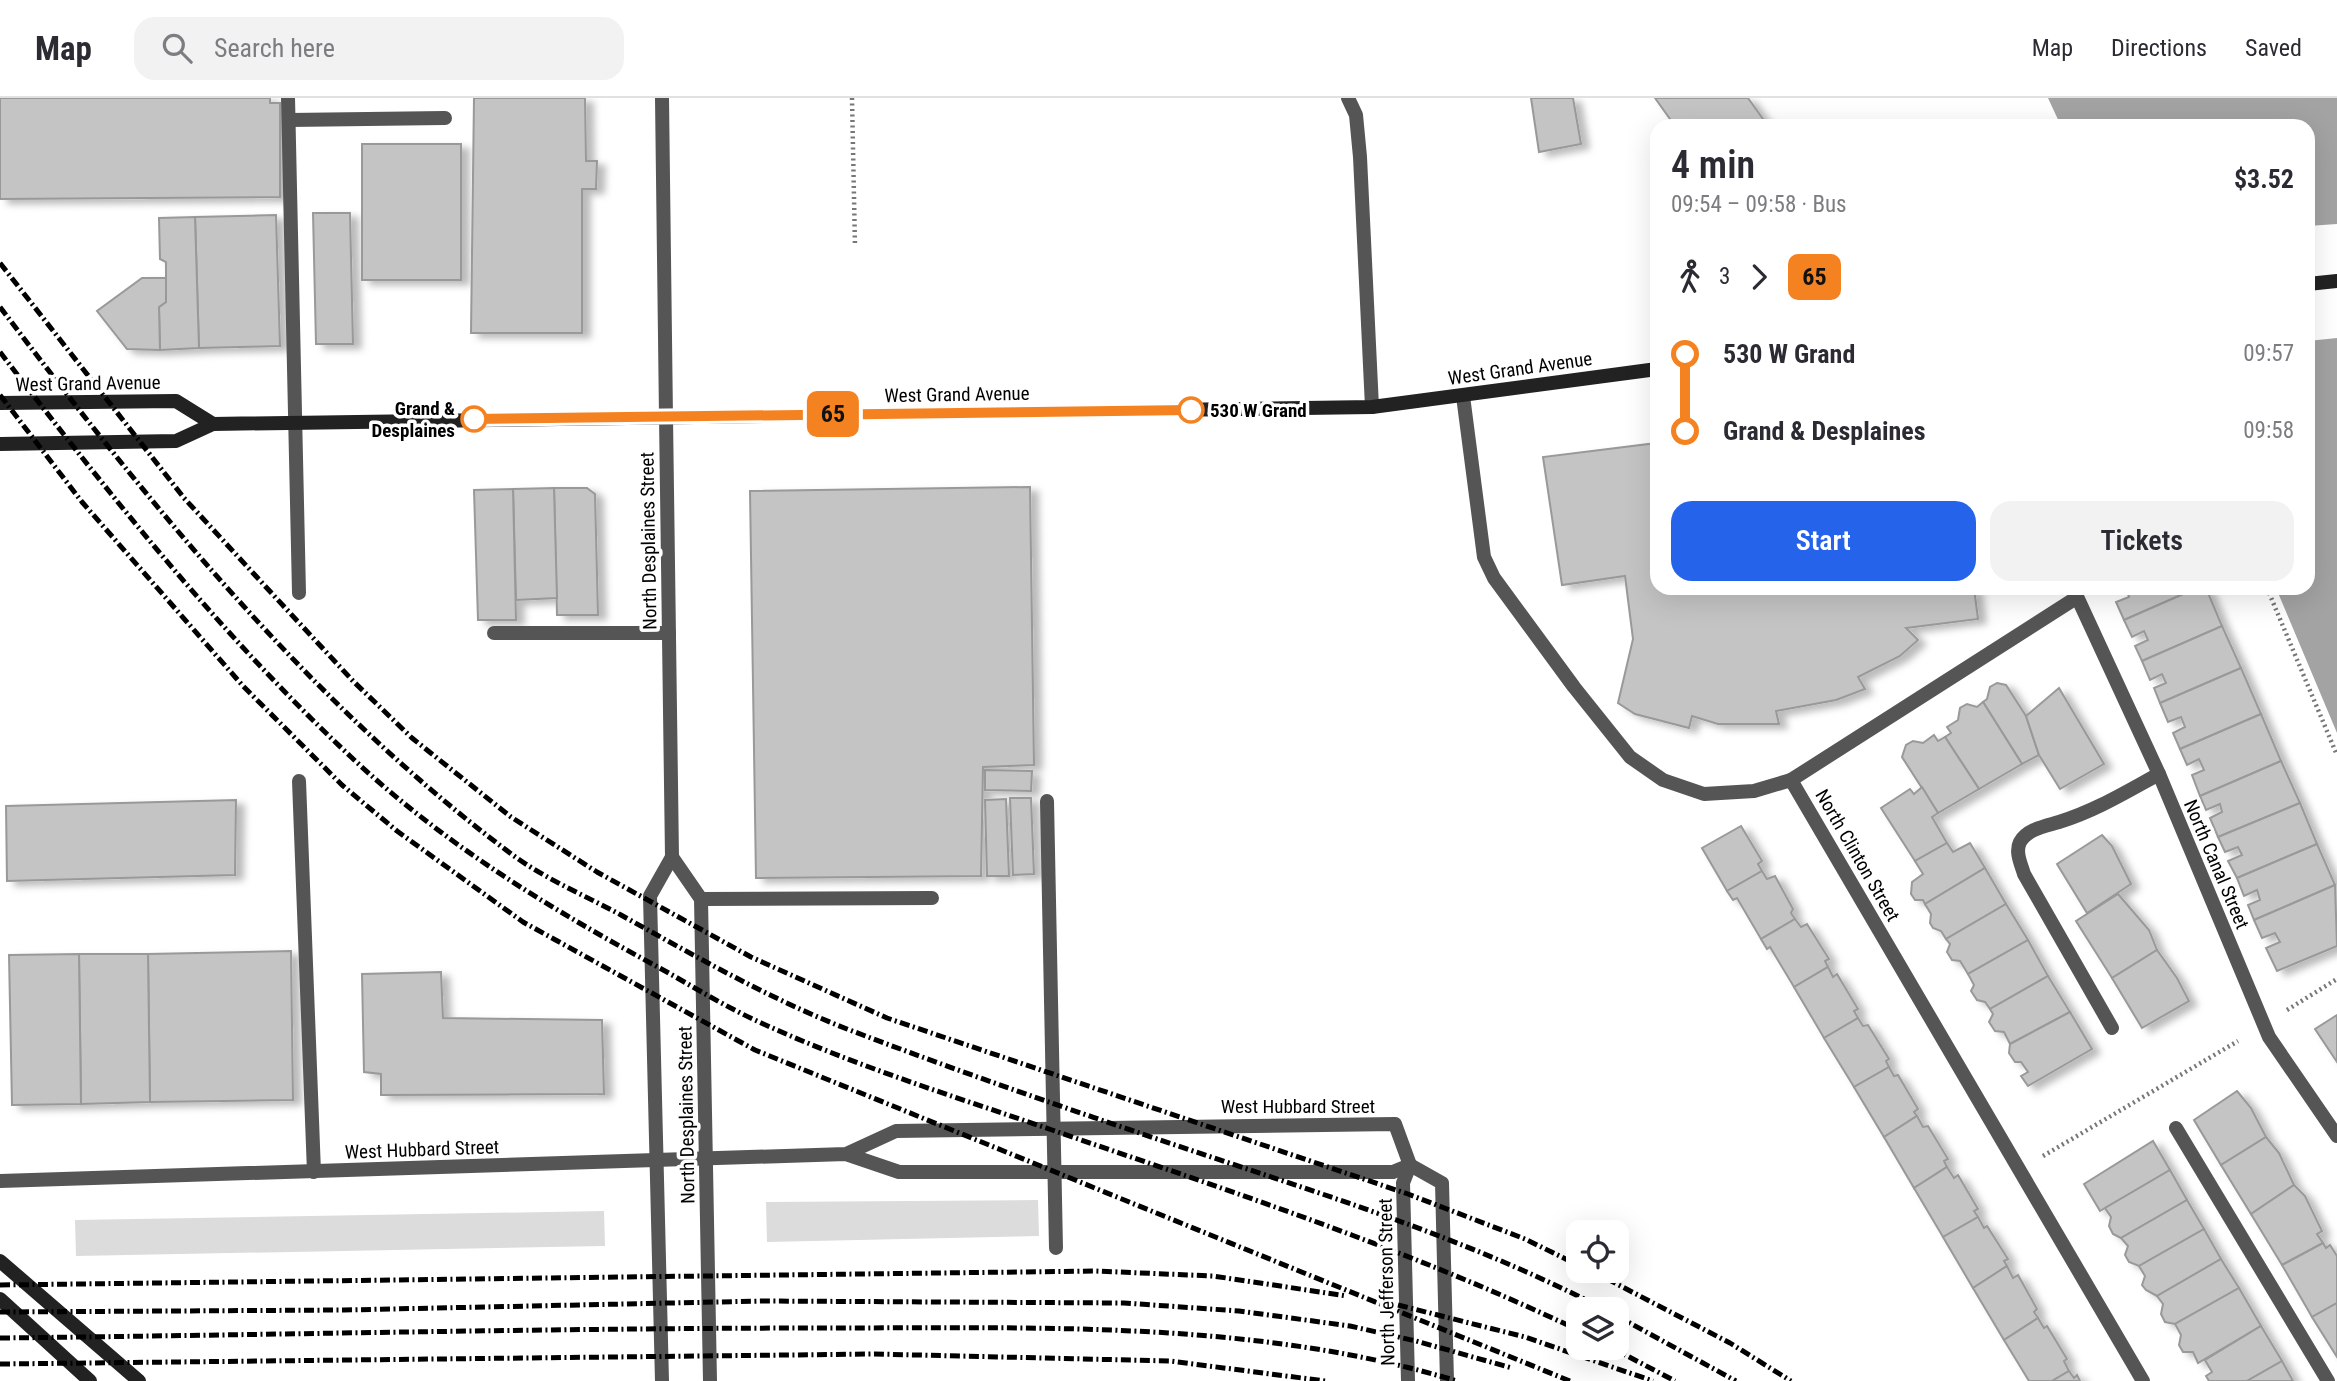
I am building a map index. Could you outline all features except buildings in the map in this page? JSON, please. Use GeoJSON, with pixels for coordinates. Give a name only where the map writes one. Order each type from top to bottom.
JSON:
{"type":"FeatureCollection","features":[{"type":"Feature","properties":{"kind":"main road"},"geometry":{"type":"LineString","coordinates":[[2315,283],[2337,281]]}},
{"type":"Feature","properties":{"kind":"main road","name":"West Grand Avenue"},"geometry":{"type":"LineString","coordinates":[[0,444],[176,442],[213,424],[1372,407],[1650,370]]}},
{"type":"Feature","properties":{"kind":"main road","name":"West Grand Avenue"},"geometry":{"type":"LineString","coordinates":[[0,403],[176,401],[213,424]]}},
{"type":"Feature","properties":{"kind":"main road"},"geometry":{"type":"LineString","coordinates":[[0,1261],[138,1381]]}},
{"type":"Feature","properties":{"kind":"main road"},"geometry":{"type":"LineString","coordinates":[[0,1299],[90,1381]]}},
{"type":"Feature","properties":{"kind":"street"},"geometry":{"type":"LineString","coordinates":[[288,98],[299,593]]}},
{"type":"Feature","properties":{"kind":"street","name":"North Desplaines Street"},"geometry":{"type":"LineString","coordinates":[[662,98],[672,857],[650,896],[663,1381]]}},
{"type":"Feature","properties":{"kind":"street"},"geometry":{"type":"LineString","coordinates":[[1348,98],[1356,116],[1360,157],[1372,407]]}},
{"type":"Feature","properties":{"kind":"street"},"geometry":{"type":"LineString","coordinates":[[289,120],[445,118]]}},
{"type":"Feature","properties":{"kind":"street","name":"North Clinton Street"},"geometry":{"type":"LineString","coordinates":[[1463,396],[1484,557],[1494,578],[1630,757],[1663,780],[1704,794],[1754,791],[1791,780],[2143,1381]]}},
{"type":"Feature","properties":{"kind":"street","name":"North Canal Street"},"geometry":{"type":"LineString","coordinates":[[1791,780],[2071,595]]}},
{"type":"Feature","properties":{"kind":"street","name":"North Canal Street"},"geometry":{"type":"LineString","coordinates":[[2075,595],[2159,774],[2269,1037],[2337,1136]]}},
{"type":"Feature","properties":{"kind":"street"},"geometry":{"type":"LineString","coordinates":[[494,633],[668,633]]}},
{"type":"Feature","properties":{"kind":"street"},"geometry":{"type":"LineString","coordinates":[[2112,1028],[2024,874],[2019,858],[2019,844],[2025,835],[2041,827],[2102,806],[2159,774]]}},
{"type":"Feature","properties":{"kind":"street"},"geometry":{"type":"LineString","coordinates":[[299,780],[314,1172]]}},
{"type":"Feature","properties":{"kind":"street"},"geometry":{"type":"LineString","coordinates":[[1047,801],[1056,1248]]}},
{"type":"Feature","properties":{"kind":"street"},"geometry":{"type":"LineString","coordinates":[[672,857],[701,899],[932,898]]}},
{"type":"Feature","properties":{"kind":"street","name":"North Desplaines Street"},"geometry":{"type":"LineString","coordinates":[[701,899],[710,1381]]}},
{"type":"Feature","properties":{"kind":"street","name":"West Hubbard Street"},"geometry":{"type":"LineString","coordinates":[[0,1181],[846,1154],[899,1172],[1393,1172],[1410,1166],[1395,1124],[896,1131],[846,1154]]}},
{"type":"Feature","properties":{"kind":"street"},"geometry":{"type":"LineString","coordinates":[[2176,1128],[2328,1381]]}},
{"type":"Feature","properties":{"kind":"street"},"geometry":{"type":"LineString","coordinates":[[1410,1166],[1442,1183],[1447,1381]]}},
{"type":"Feature","properties":{"kind":"street","name":"North Jefferson Street"},"geometry":{"type":"LineString","coordinates":[[1408,1381],[1404,1183],[1410,1166]]}},
{"type":"Feature","properties":{"kind":"path"},"geometry":{"type":"LineString","coordinates":[[852,98],[855,246]]}},
{"type":"Feature","properties":{"kind":"path"},"geometry":{"type":"LineString","coordinates":[[2270,595],[2337,755]]}},
{"type":"Feature","properties":{"kind":"path"},"geometry":{"type":"LineString","coordinates":[[2280,1015],[2337,979]]}},
{"type":"Feature","properties":{"kind":"path"},"geometry":{"type":"LineString","coordinates":[[2020,1170],[2238,1041]]}},
{"type":"Feature","properties":{"kind":"shaded area"},"geometry":{"type":"Polygon","coordinates":[[[2048,98],[2337,98],[2337,733],[2279,595],[2315,595],[2315,119],[2058,119],[2048,98]]]}},
{"type":"Feature","properties":{"kind":"shaded area"},"geometry":{"type":"Polygon","coordinates":[[[1038,1200],[1039,1236],[767,1242],[766,1202],[1038,1200]]]}},
{"type":"Feature","properties":{"kind":"shaded area"},"geometry":{"type":"Polygon","coordinates":[[[604,1211],[605,1246],[76,1256],[75,1220],[604,1211]]]}},
{"type":"Feature","properties":{"kind":"pier"},"geometry":{"type":"Polygon","coordinates":[[[2337,224],[2337,338],[2315,340],[2315,226],[2337,224]]]}},
{"type":"Feature","properties":{"kind":"railway"},"geometry":{"type":"LineString","coordinates":[[0,263],[184,498],[353,681],[412,738],[511,817],[597,872],[751,957],[887,1018],[1408,1194],[1525,1239],[1566,1259]]}},
{"type":"Feature","properties":{"kind":"railway"},"geometry":{"type":"LineString","coordinates":[[0,307],[115,455],[236,598],[300,667],[437,795],[510,853],[536,870],[760,990],[847,1029],[938,1063],[1412,1226],[1509,1264],[1579,1297]]}},
{"type":"Feature","properties":{"kind":"railway"},"geometry":{"type":"LineString","coordinates":[[0,352],[167,561],[302,709],[350,756],[421,817],[535,896],[615,944],[744,1015],[829,1052],[1318,1222],[1449,1273],[1566,1325]]}},
{"type":"Feature","properties":{"kind":"railway"},"geometry":{"type":"LineString","coordinates":[[0,395],[82,502],[243,686],[342,785],[397,831],[523,922],[755,1050],[1570,1381]]}},
{"type":"Feature","properties":{"kind":"railway"},"geometry":{"type":"LineString","coordinates":[[0,1285],[1095,1271],[1213,1276],[1347,1296]]}},
{"type":"Feature","properties":{"kind":"railway"},"geometry":{"type":"LineString","coordinates":[[1615,1283],[1730,1343],[1791,1381]]}},
{"type":"Feature","properties":{"kind":"railway"},"geometry":{"type":"LineString","coordinates":[[0,1312],[344,1310],[764,1301],[1124,1303],[1239,1311],[1350,1326],[1512,1368]]}},
{"type":"Feature","properties":{"kind":"railway"},"geometry":{"type":"LineString","coordinates":[[1398,1305],[1525,1337],[1653,1381]]}},
{"type":"Feature","properties":{"kind":"railway"},"geometry":{"type":"LineString","coordinates":[[1629,1323],[1736,1381]]}},
{"type":"Feature","properties":{"kind":"railway"},"geometry":{"type":"LineString","coordinates":[[0,1338],[622,1329],[1066,1329],[1225,1337],[1303,1347],[1381,1361],[1457,1381]]}},
{"type":"Feature","properties":{"kind":"railway"},"geometry":{"type":"LineString","coordinates":[[0,1364],[875,1354],[1170,1361],[1325,1381]]}},
{"type":"Feature","properties":{"kind":"railway"},"geometry":{"type":"LineString","coordinates":[[1629,1357],[1675,1381]]}},
{"type":"Feature","properties":{"kind":"bus line","name":"65"},"geometry":{"type":"LineString","coordinates":[[474,419],[1191,410]]}},
{"type":"Feature","properties":{"kind":"place","name":"530 W Grand"},"geometry":{"type":"Point","coordinates":[1191,410]}},
{"type":"Feature","properties":{"kind":"place","name":"Grand & Desplaines"},"geometry":{"type":"Point","coordinates":[474,419]}}]}
